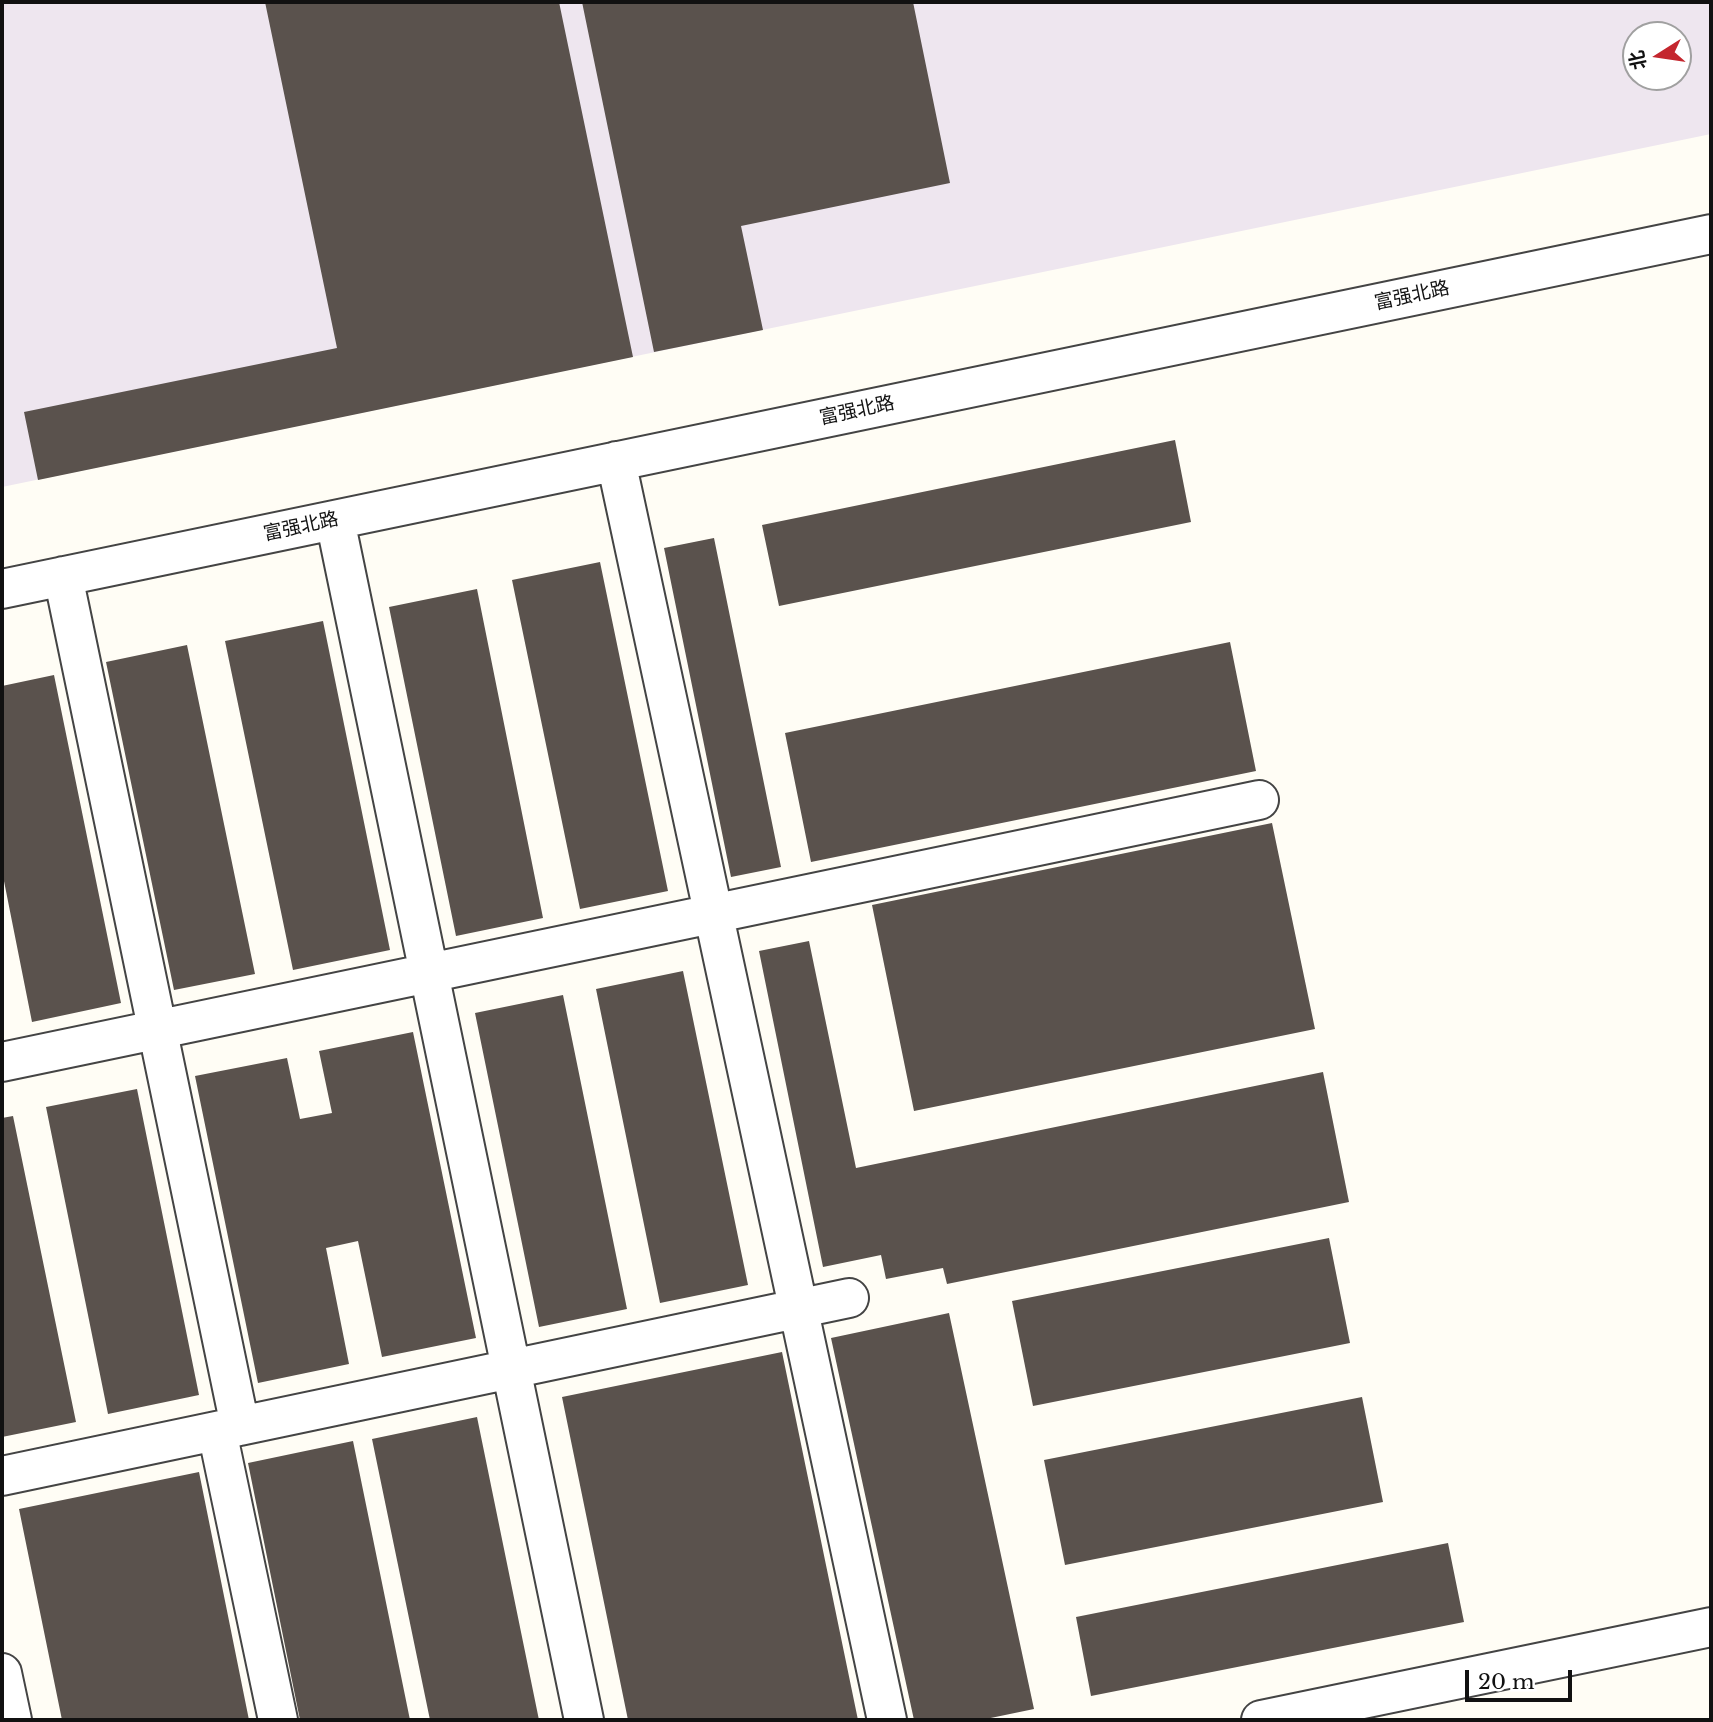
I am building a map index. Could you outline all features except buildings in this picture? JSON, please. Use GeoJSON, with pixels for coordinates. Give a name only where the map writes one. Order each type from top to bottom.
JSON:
{"type":"FeatureCollection","features":[{"type":"Feature","properties":{"kind":"street","name":"富强北路"},"geometry":{"type":"LineString","coordinates":[[2,589],[1711,234]]}},
{"type":"Feature","properties":{"kind":"street"},"geometry":{"type":"LineString","coordinates":[[616,461],[887,1720]]}},
{"type":"Feature","properties":{"kind":"street"},"geometry":{"type":"LineString","coordinates":[[335,520],[584,1720]]}},
{"type":"Feature","properties":{"kind":"street"},"geometry":{"type":"LineString","coordinates":[[63,576],[157,1030],[229,1428],[278,1720]]}},
{"type":"Feature","properties":{"kind":"street"},"geometry":{"type":"LineString","coordinates":[[2,1062],[1259,800]]}},
{"type":"Feature","properties":{"kind":"street"},"geometry":{"type":"LineString","coordinates":[[2,1476],[849,1298]]}},
{"type":"Feature","properties":{"kind":"street"},"geometry":{"type":"LineString","coordinates":[[1261,1720],[1711,1627]]}},
{"type":"Feature","properties":{"kind":"street"},"geometry":{"type":"LineString","coordinates":[[2,1673],[12,1720]]}},
{"type":"Feature","properties":{"kind":"shaded area"},"geometry":{"type":"Polygon","coordinates":[[[2,2],[1711,2],[1711,134],[2,487],[2,2]]]}}]}
